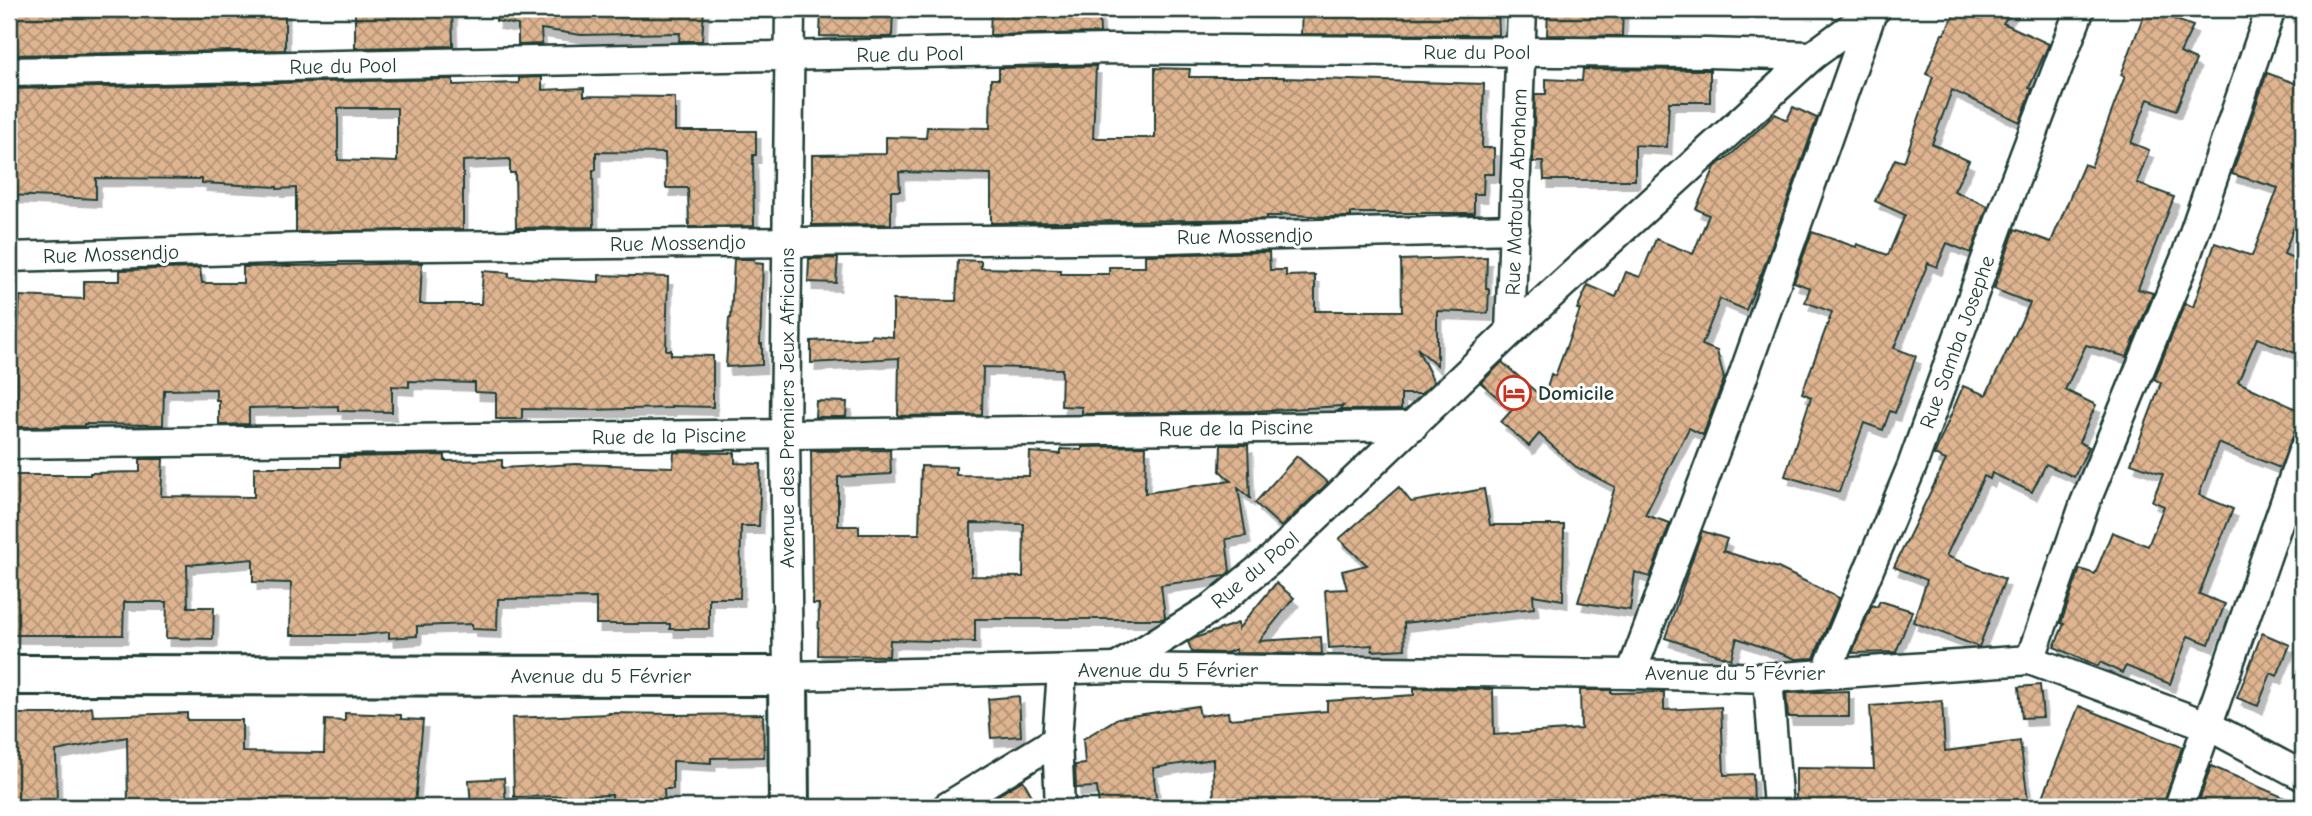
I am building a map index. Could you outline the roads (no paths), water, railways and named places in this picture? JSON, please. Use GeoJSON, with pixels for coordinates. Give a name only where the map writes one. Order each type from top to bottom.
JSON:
{"type":"FeatureCollection","features":[{"type":"Feature","properties":{"kind":"street","name":"Avenue des Premiers Jeux Africains"},"geometry":{"type":"LineString","coordinates":[[789,807],[785,435],[790,9]]}},
{"type":"Feature","properties":{"kind":"street","name":"Rue Matouba Abraham"},"geometry":{"type":"LineString","coordinates":[[1510,332],[1522,9]]}},
{"type":"Feature","properties":{"kind":"street","name":"Rue Samba Josephe"},"geometry":{"type":"LineString","coordinates":[[1826,673],[1912,466],[2002,215],[2080,9]]}},
{"type":"Feature","properties":{"kind":"street"},"geometry":{"type":"LineString","coordinates":[[2030,660],[2085,503],[2185,259],[2271,9]]}},
{"type":"Feature","properties":{"kind":"street","name":"Rue du Pool"},"geometry":{"type":"LineString","coordinates":[[1116,668],[1213,607],[1253,574],[1510,332],[1812,56],[1874,10]]}},
{"type":"Feature","properties":{"kind":"street"},"geometry":{"type":"LineString","coordinates":[[1631,674],[1747,366],[1874,10]]}},
{"type":"Feature","properties":{"kind":"street","name":"Rue du Pool"},"geometry":{"type":"LineString","coordinates":[[9,72],[1109,49],[1812,56]]}},
{"type":"Feature","properties":{"kind":"street","name":"Rue Mossendjo"},"geometry":{"type":"LineString","coordinates":[[9,257],[338,247],[1167,238],[1515,229]]}},
{"type":"Feature","properties":{"kind":"street","name":"Rue de la Piscine"},"geometry":{"type":"LineString","coordinates":[[9,444],[1413,426]]}},
{"type":"Feature","properties":{"kind":"street"},"geometry":{"type":"LineString","coordinates":[[2179,807],[2303,451]]}},
{"type":"Feature","properties":{"kind":"street","name":"Avenue du 5 Février"},"geometry":{"type":"LineString","coordinates":[[9,675],[788,676],[1116,668],[1768,678],[2030,660],[2208,726],[2303,776]]}},
{"type":"Feature","properties":{"kind":"street"},"geometry":{"type":"LineString","coordinates":[[1060,807],[1057,740],[1062,671]]}},
{"type":"Feature","properties":{"kind":"street"},"geometry":{"type":"LineString","coordinates":[[1768,678],[1778,807]]}},
{"type":"Feature","properties":{"kind":"street"},"geometry":{"type":"LineString","coordinates":[[947,807],[1057,740]]}},
{"type":"Feature","properties":{"kind":"place","name":"Domicile"},"geometry":{"type":"Point","coordinates":[1514,393]}}]}
